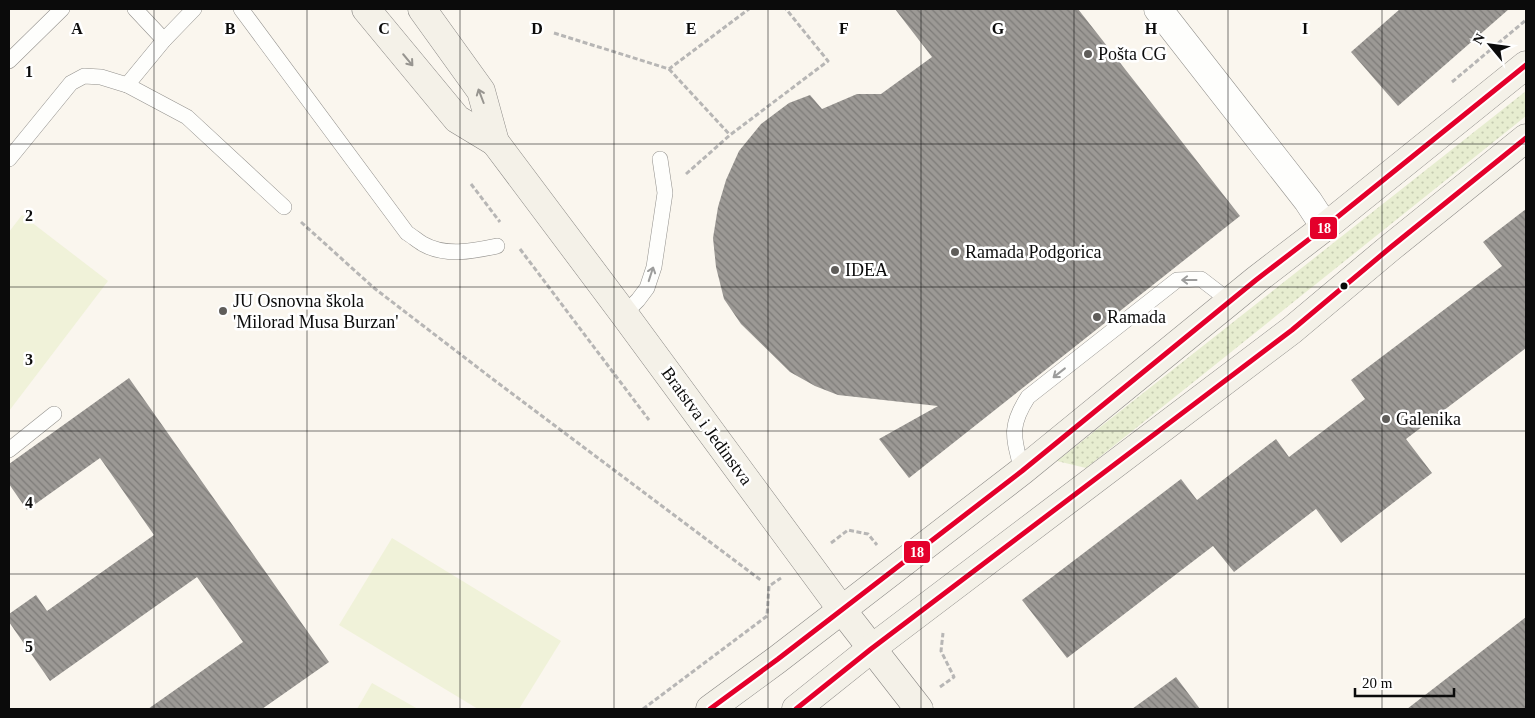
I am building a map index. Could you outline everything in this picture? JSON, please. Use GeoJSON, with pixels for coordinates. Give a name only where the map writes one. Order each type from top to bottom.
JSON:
{"type":"FeatureCollection","features":[{"type":"Feature","properties":{"kind":"street","name":"Bratstva i Jedinstva"},"geometry":{"type":"LineString","coordinates":[[366,9],[457,119],[502,151]]}},
{"type":"Feature","properties":{"kind":"street","name":"Bratstva i Jedinstva"},"geometry":{"type":"LineString","coordinates":[[422,9],[481,91],[502,151],[871,649],[919,709]]}},
{"type":"Feature","properties":{"kind":"street"},"geometry":{"type":"LineString","coordinates":[[1158,9],[1308,201],[1324,227]]}},
{"type":"Feature","properties":{"kind":"street"},"geometry":{"type":"LineString","coordinates":[[710,709],[1022,471],[1256,280],[1526,65]]}},
{"type":"Feature","properties":{"kind":"street"},"geometry":{"type":"LineString","coordinates":[[796,709],[871,649],[1292,330],[1526,138]]}},
{"type":"Feature","properties":{"kind":"lane"},"geometry":{"type":"LineString","coordinates":[[9,60],[62,9]]}},
{"type":"Feature","properties":{"kind":"lane"},"geometry":{"type":"LineString","coordinates":[[135,9],[164,40]]}},
{"type":"Feature","properties":{"kind":"lane"},"geometry":{"type":"LineString","coordinates":[[127,85],[164,40],[194,9]]}},
{"type":"Feature","properties":{"kind":"lane"},"geometry":{"type":"LineString","coordinates":[[241,9],[407,233],[424,245],[446,252],[473,252],[497,246]]}},
{"type":"Feature","properties":{"kind":"lane"},"geometry":{"type":"LineString","coordinates":[[9,159],[71,83],[84,76],[101,76],[127,85],[186,117],[284,207]]}},
{"type":"Feature","properties":{"kind":"lane"},"geometry":{"type":"LineString","coordinates":[[624,314],[638,300],[646,288],[654,267],[665,193],[660,159]]}},
{"type":"Feature","properties":{"kind":"lane"},"geometry":{"type":"LineString","coordinates":[[1022,471],[1013,433],[1019,411],[1028,398],[1177,280],[1201,279],[1230,302]]}},
{"type":"Feature","properties":{"kind":"lane"},"geometry":{"type":"LineString","coordinates":[[9,450],[54,414]]}},
{"type":"Feature","properties":{"kind":"path"},"geometry":{"type":"LineString","coordinates":[[669,69],[748,9]]}},
{"type":"Feature","properties":{"kind":"path"},"geometry":{"type":"LineString","coordinates":[[665,193],[730,135],[828,61],[786,9]]}},
{"type":"Feature","properties":{"kind":"path"},"geometry":{"type":"LineString","coordinates":[[554,33],[669,69],[730,135]]}},
{"type":"Feature","properties":{"kind":"path"},"geometry":{"type":"LineString","coordinates":[[471,184],[501,223]]}},
{"type":"Feature","properties":{"kind":"path"},"geometry":{"type":"LineString","coordinates":[[284,207],[374,288],[762,581]]}},
{"type":"Feature","properties":{"kind":"path"},"geometry":{"type":"LineString","coordinates":[[519,247],[650,420]]}},
{"type":"Feature","properties":{"kind":"path"},"geometry":{"type":"LineString","coordinates":[[643,709],[767,616],[770,586]]}},
{"type":"Feature","properties":{"kind":"path"},"geometry":{"type":"LineString","coordinates":[[943,631],[941,651],[954,676]]}},
{"type":"Feature","properties":{"kind":"green space"},"geometry":{"type":"Polygon","coordinates":[[[1526,91],[1526,116],[1086,468],[1057,461],[1526,91]]]}},
{"type":"Feature","properties":{"kind":"green space"},"geometry":{"type":"Polygon","coordinates":[[[22,215],[108,281],[9,411],[9,232],[22,215]]]}},
{"type":"Feature","properties":{"kind":"green space"},"geometry":{"type":"Polygon","coordinates":[[[392,538],[561,641],[519,709],[478,709],[339,625],[392,538]]]}},
{"type":"Feature","properties":{"kind":"green space"},"geometry":{"type":"Polygon","coordinates":[[[372,683],[418,709],[357,709],[372,683]]]}},
{"type":"Feature","properties":{"kind":"building","name":"Ramada Podgorica"},"geometry":{"type":"Polygon","coordinates":[[[895,9],[1078,9],[1240,216],[909,478],[879,439],[938,406],[838,395],[815,386],[790,372],[741,324],[724,299],[716,267],[713,238],[718,207],[726,180],[739,151],[761,124],[789,103],[810,95],[822,109],[857,94],[881,94],[932,57],[895,9]]]}},
{"type":"Feature","properties":{"kind":"building"},"geometry":{"type":"Polygon","coordinates":[[[1400,9],[1509,9],[1398,106],[1351,52],[1400,9]]]}},
{"type":"Feature","properties":{"kind":"building","name":"Galenika"},"geometry":{"type":"Polygon","coordinates":[[[1526,209],[1526,348],[1406,439],[1432,473],[1341,543],[1316,509],[1234,572],[1213,546],[1067,658],[1022,600],[1181,479],[1197,500],[1276,439],[1289,457],[1365,399],[1351,380],[1502,266],[1483,242],[1526,209]]]}},
{"type":"Feature","properties":{"kind":"building"},"geometry":{"type":"Polygon","coordinates":[[[129,378],[329,662],[262,709],[148,709],[243,642],[197,577],[50,681],[9,622],[9,614],[36,595],[47,611],[154,535],[100,458],[27,510],[9,484],[9,464],[129,378]]]}},
{"type":"Feature","properties":{"kind":"building"},"geometry":{"type":"Polygon","coordinates":[[[1526,617],[1526,709],[1407,709],[1526,617]]]}},
{"type":"Feature","properties":{"kind":"building"},"geometry":{"type":"Polygon","coordinates":[[[1176,677],[1200,709],[1132,709],[1176,677]]]}},
{"type":"Feature","properties":{"kind":"transit line","name":"18"},"geometry":{"type":"LineString","coordinates":[[710,709],[1022,471],[1256,280],[1325,227],[1526,65]]}},
{"type":"Feature","properties":{"kind":"transit line","name":"18"},"geometry":{"type":"LineString","coordinates":[[796,709],[871,649],[1292,330],[1526,138]]}},
{"type":"Feature","properties":{"kind":"place","name":"Pošta CG"},"geometry":{"type":"Point","coordinates":[1088,54]}},
{"type":"Feature","properties":{"kind":"place","name":"Ramada Podgorica"},"geometry":{"type":"Point","coordinates":[955,252]}},
{"type":"Feature","properties":{"kind":"place","name":"IDEA"},"geometry":{"type":"Point","coordinates":[835,270]}},
{"type":"Feature","properties":{"kind":"place","name":"JU Osnovna škola 'Milorad Musa Burzan'"},"geometry":{"type":"Point","coordinates":[223,311]}},
{"type":"Feature","properties":{"kind":"place","name":"Ramada"},"geometry":{"type":"Point","coordinates":[1097,317]}},
{"type":"Feature","properties":{"kind":"place","name":"Galenika"},"geometry":{"type":"Point","coordinates":[1386,419]}}]}
